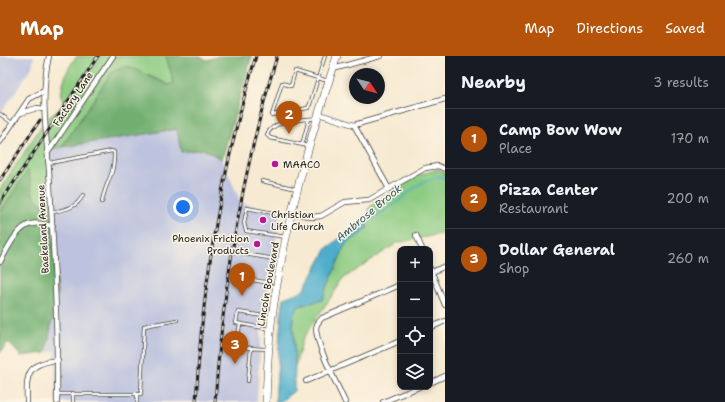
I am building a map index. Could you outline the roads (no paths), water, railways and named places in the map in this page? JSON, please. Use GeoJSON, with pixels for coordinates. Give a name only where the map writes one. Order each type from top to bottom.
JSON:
{"type":"FeatureCollection","features":[{"type":"Feature","properties":{"kind":"main road","name":"Lincoln Boulevard"},"geometry":{"type":"LineString","coordinates":[[266,401],[270,330],[276,288],[305,145],[318,116],[337,56]]}},
{"type":"Feature","properties":{"kind":"street","name":"Baekeland Avenue"},"geometry":{"type":"LineString","coordinates":[[49,56],[44,91],[44,109],[53,226],[58,360],[57,402]]}},
{"type":"Feature","properties":{"kind":"street","name":"Factory Lane"},"geometry":{"type":"LineString","coordinates":[[48,152],[113,56]]}},
{"type":"Feature","properties":{"kind":"street"},"geometry":{"type":"LineString","coordinates":[[333,69],[380,56]]}},
{"type":"Feature","properties":{"kind":"street"},"geometry":{"type":"LineString","coordinates":[[0,142],[29,99],[44,91]]}},
{"type":"Feature","properties":{"kind":"street"},"geometry":{"type":"LineString","coordinates":[[318,116],[354,125],[445,99]]}},
{"type":"Feature","properties":{"kind":"street"},"geometry":{"type":"LineString","coordinates":[[19,114],[28,110],[44,109]]}},
{"type":"Feature","properties":{"kind":"street"},"geometry":{"type":"LineString","coordinates":[[354,125],[389,189]]}},
{"type":"Feature","properties":{"kind":"street"},"geometry":{"type":"LineString","coordinates":[[291,214],[312,217],[321,216],[345,202],[365,202],[425,168],[438,166],[445,169]]}},
{"type":"Feature","properties":{"kind":"street"},"geometry":{"type":"LineString","coordinates":[[0,262],[19,232],[25,226],[32,223],[53,226]]}},
{"type":"Feature","properties":{"kind":"street"},"geometry":{"type":"LineString","coordinates":[[416,235],[421,246]]}},
{"type":"Feature","properties":{"kind":"street"},"geometry":{"type":"LineString","coordinates":[[433,270],[445,266]]}},
{"type":"Feature","properties":{"kind":"street"},"geometry":{"type":"LineString","coordinates":[[433,276],[445,305]]}},
{"type":"Feature","properties":{"kind":"street"},"geometry":{"type":"LineString","coordinates":[[345,402],[323,351],[316,328],[318,322],[322,318],[397,286]]}},
{"type":"Feature","properties":{"kind":"street"},"geometry":{"type":"LineString","coordinates":[[433,327],[445,321]]}},
{"type":"Feature","properties":{"kind":"street"},"geometry":{"type":"LineString","coordinates":[[306,381],[397,342]]}},
{"type":"Feature","properties":{"kind":"street"},"geometry":{"type":"LineString","coordinates":[[27,402],[28,380],[32,368],[40,362],[58,360]]}},
{"type":"Feature","properties":{"kind":"street"},"geometry":{"type":"LineString","coordinates":[[433,382],[445,376]]}},
{"type":"Feature","properties":{"kind":"street"},"geometry":{"type":"LineString","coordinates":[[383,402],[412,390]]}},
{"type":"Feature","properties":{"kind":"lane"},"geometry":{"type":"LineString","coordinates":[[325,56],[318,78],[308,108],[272,115],[282,83],[291,86],[295,71],[318,78],[329,81]]}},
{"type":"Feature","properties":{"kind":"lane"},"geometry":{"type":"LineString","coordinates":[[0,114],[12,124]]}},
{"type":"Feature","properties":{"kind":"lane"},"geometry":{"type":"LineString","coordinates":[[309,119],[305,145],[270,138],[267,135],[271,127],[318,116]]}},
{"type":"Feature","properties":{"kind":"lane"},"geometry":{"type":"LineString","coordinates":[[49,163],[112,151],[114,152],[114,166],[111,178],[104,190],[102,202]]}},
{"type":"Feature","properties":{"kind":"lane"},"geometry":{"type":"LineString","coordinates":[[262,181],[297,189]]}},
{"type":"Feature","properties":{"kind":"lane"},"geometry":{"type":"LineString","coordinates":[[52,212],[74,205],[80,200],[82,195]]}},
{"type":"Feature","properties":{"kind":"lane"},"geometry":{"type":"LineString","coordinates":[[286,238],[246,231],[244,223],[247,208],[278,214],[291,214]]}},
{"type":"Feature","properties":{"kind":"lane"},"geometry":{"type":"LineString","coordinates":[[244,254],[282,260]]}},
{"type":"Feature","properties":{"kind":"lane"},"geometry":{"type":"LineString","coordinates":[[240,278],[265,282],[276,288]]}},
{"type":"Feature","properties":{"kind":"lane"},"geometry":{"type":"LineString","coordinates":[[270,330],[236,323],[238,312],[272,317]]}},
{"type":"Feature","properties":{"kind":"lane"},"geometry":{"type":"LineString","coordinates":[[57,394],[141,394],[144,326],[176,320]]}},
{"type":"Feature","properties":{"kind":"lane"},"geometry":{"type":"LineString","coordinates":[[240,324],[237,342],[245,348],[269,349]]}},
{"type":"Feature","properties":{"kind":"lane"},"geometry":{"type":"LineString","coordinates":[[248,381],[251,348]]}},
{"type":"Feature","properties":{"kind":"lane"},"geometry":{"type":"LineString","coordinates":[[73,402],[74,393]]}},
{"type":"Feature","properties":{"kind":"lane"},"geometry":{"type":"LineString","coordinates":[[137,394],[137,402]]}},
{"type":"Feature","properties":{"kind":"water"},"geometry":{"type":"Polygon","coordinates":[[[367,218],[367,229],[345,245],[322,300],[299,306],[293,316],[295,367],[294,391],[280,402],[275,402],[281,317],[284,298],[304,290],[327,248],[367,218]]]}},
{"type":"Feature","properties":{"kind":"waterway","name":"Ambrose Brook"},"geometry":{"type":"LineString","coordinates":[[366,224],[422,183],[440,176],[445,179]]}},
{"type":"Feature","properties":{"kind":"railway"},"geometry":{"type":"LineString","coordinates":[[0,203],[98,56]]}},
{"type":"Feature","properties":{"kind":"railway"},"geometry":{"type":"LineString","coordinates":[[196,402],[203,314],[216,227],[233,141],[256,56]]}},
{"type":"Feature","properties":{"kind":"railway"},"geometry":{"type":"LineString","coordinates":[[215,402],[223,314],[236,227],[254,141],[277,56]]}},
{"type":"Feature","properties":{"kind":"railway"},"geometry":{"type":"LineString","coordinates":[[0,180],[40,120]]}},
{"type":"Feature","properties":{"kind":"place","name":"Pizza Center"},"geometry":{"type":"Point","coordinates":[289,134]}},
{"type":"Feature","properties":{"kind":"place","name":"MAACO"},"geometry":{"type":"Point","coordinates":[275,164]}},
{"type":"Feature","properties":{"kind":"place","name":"Christian Life Church"},"geometry":{"type":"Point","coordinates":[263,220]}},
{"type":"Feature","properties":{"kind":"place","name":"Phoenix Friction Products"},"geometry":{"type":"Point","coordinates":[257,244]}},
{"type":"Feature","properties":{"kind":"place","name":"Camp Bow Wow"},"geometry":{"type":"Point","coordinates":[242,296]}},
{"type":"Feature","properties":{"kind":"place","name":"Dollar General"},"geometry":{"type":"Point","coordinates":[235,364]}}]}
